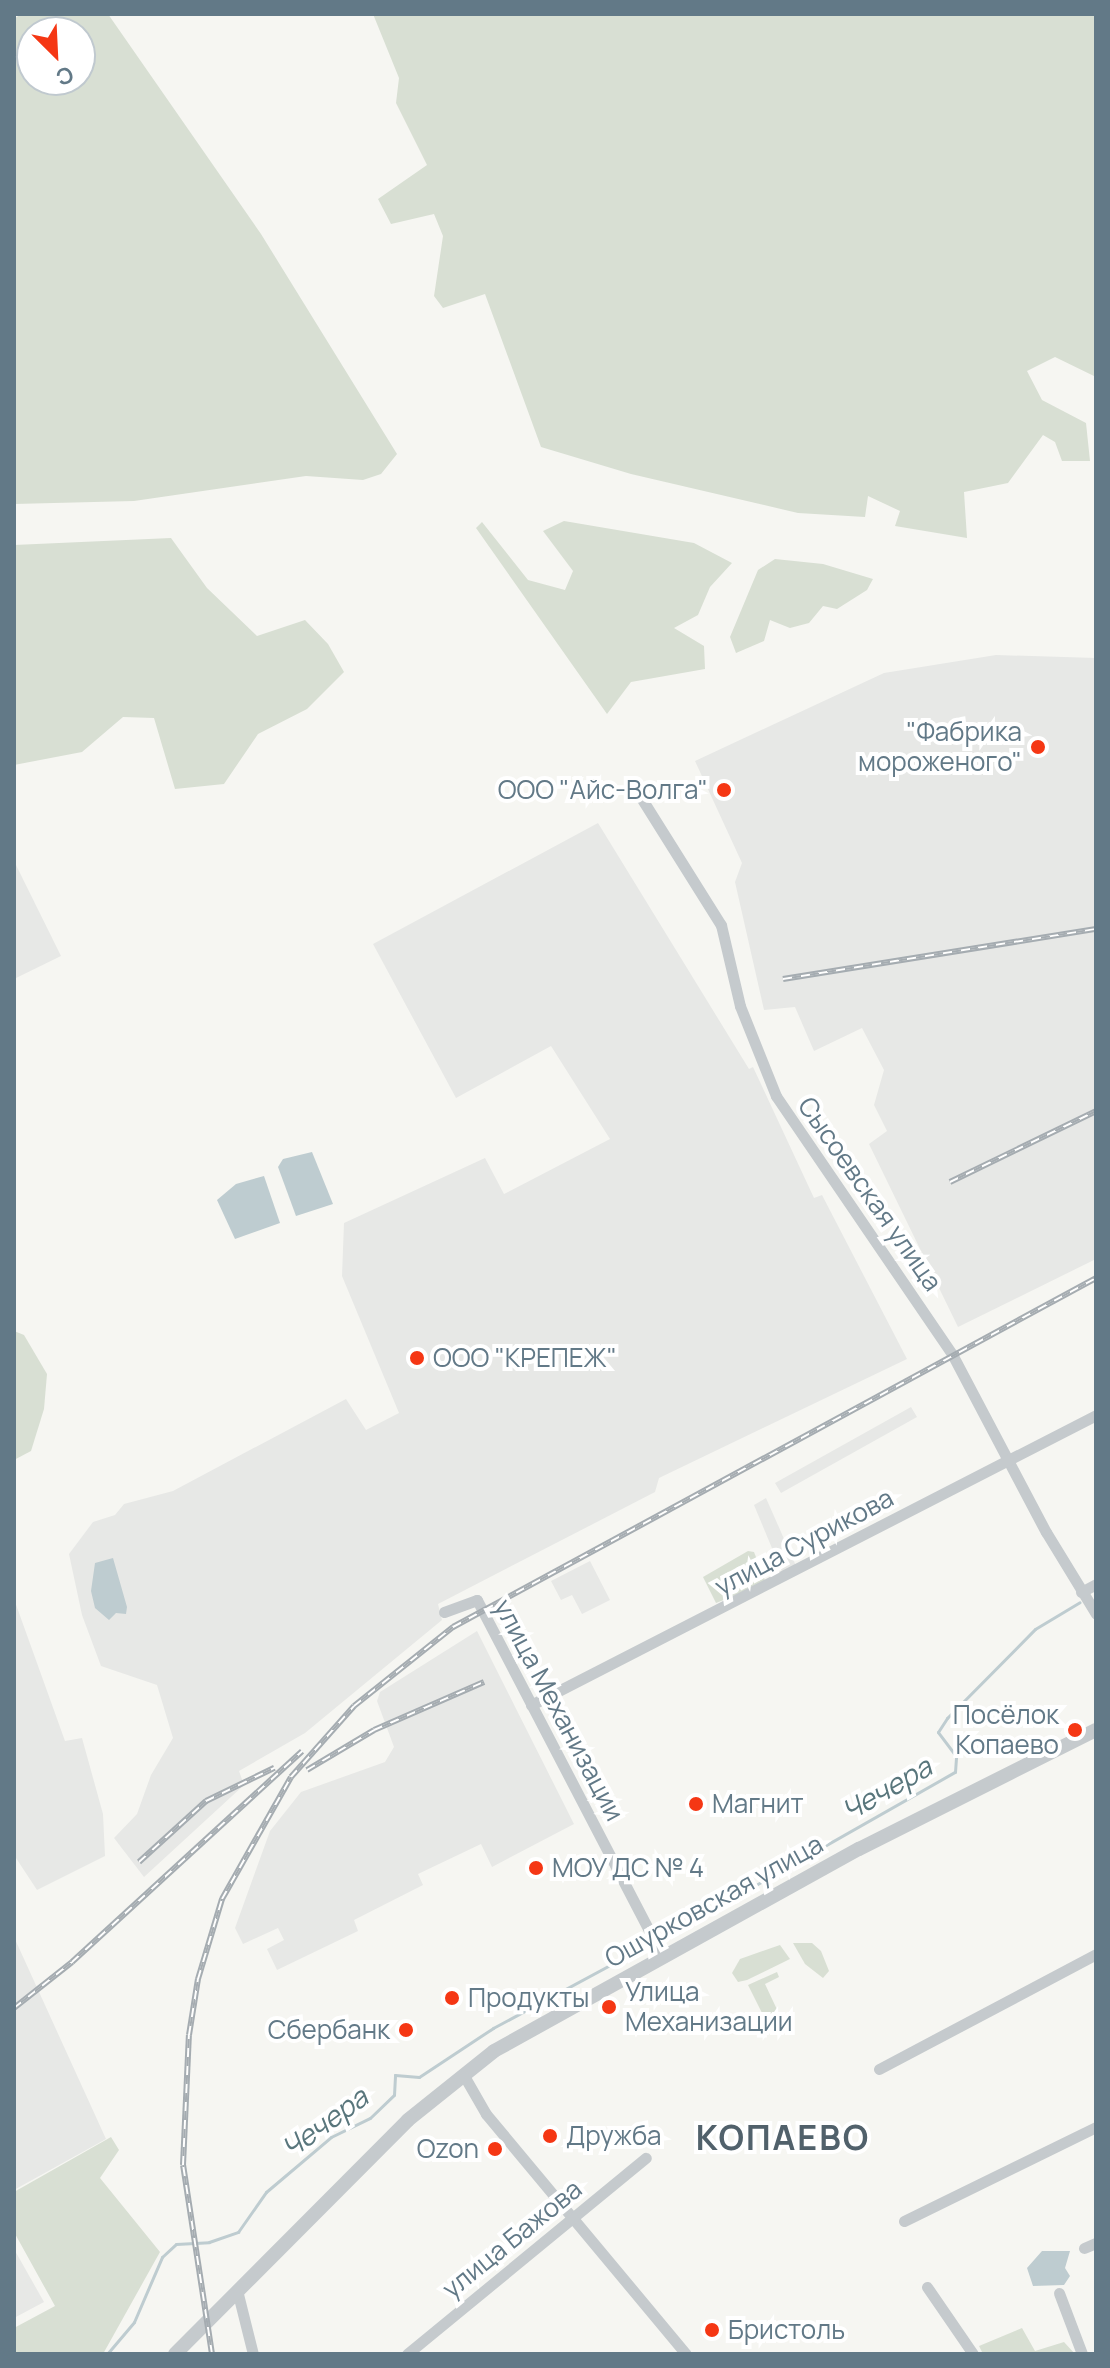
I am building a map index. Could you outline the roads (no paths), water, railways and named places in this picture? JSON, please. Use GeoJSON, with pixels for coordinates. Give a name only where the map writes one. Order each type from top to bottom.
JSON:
{"type":"FeatureCollection","features":[{"type":"Feature","properties":{"kind":"street","name":"Сысоевская улица"},"geometry":{"type":"LineString","coordinates":[[635,788],[721,925],[740,1006],[776,1096],[938,1331],[1096,1614]]}},
{"type":"Feature","properties":{"kind":"street","name":"улица Сурикова"},"geometry":{"type":"LineString","coordinates":[[531,1705],[1096,1415]]}},
{"type":"Feature","properties":{"kind":"street"},"geometry":{"type":"LineString","coordinates":[[1081,1592],[1096,1584]]}},
{"type":"Feature","properties":{"kind":"street","name":"улица Механизации"},"geometry":{"type":"LineString","coordinates":[[444,1612],[477,1600],[663,1957]]}},
{"type":"Feature","properties":{"kind":"street","name":"Ошурковская улица"},"geometry":{"type":"LineString","coordinates":[[175,2354],[408,2120],[463,2074],[524,2033],[663,1957],[941,1806],[1096,1730]]}},
{"type":"Feature","properties":{"kind":"street"},"geometry":{"type":"LineString","coordinates":[[879,2069],[1096,1954]]}},
{"type":"Feature","properties":{"kind":"street"},"geometry":{"type":"LineString","coordinates":[[463,2074],[486,2114],[686,2354]]}},
{"type":"Feature","properties":{"kind":"street"},"geometry":{"type":"LineString","coordinates":[[904,2221],[1096,2127]]}},
{"type":"Feature","properties":{"kind":"street","name":"улица Бажова"},"geometry":{"type":"LineString","coordinates":[[407,2354],[646,2158]]}},
{"type":"Feature","properties":{"kind":"street"},"geometry":{"type":"LineString","coordinates":[[1084,2248],[1096,2243]]}},
{"type":"Feature","properties":{"kind":"street"},"geometry":{"type":"LineString","coordinates":[[927,2287],[973,2354]]}},
{"type":"Feature","properties":{"kind":"street"},"geometry":{"type":"LineString","coordinates":[[237,2290],[253,2354]]}},
{"type":"Feature","properties":{"kind":"street"},"geometry":{"type":"LineString","coordinates":[[1059,2293],[1082,2354]]}},
{"type":"Feature","properties":{"kind":"waterway","name":"Чечера"},"geometry":{"type":"LineString","coordinates":[[754,1886],[955,1772],[956,1756],[938,1732],[947,1718],[1035,1629],[1080,1602]]}},
{"type":"Feature","properties":{"kind":"waterway","name":"Чечера"},"geometry":{"type":"LineString","coordinates":[[662,1936],[742,1892]]}},
{"type":"Feature","properties":{"kind":"waterway","name":"Чечера"},"geometry":{"type":"LineString","coordinates":[[107,2354],[134,2322],[162,2257],[176,2244],[209,2242],[238,2232],[266,2192],[331,2137],[370,2118],[394,2095],[395,2075],[419,2077],[493,2028],[647,1945]]}},
{"type":"Feature","properties":{"kind":"railway"},"geometry":{"type":"LineString","coordinates":[[783,979],[1096,929]]}},
{"type":"Feature","properties":{"kind":"railway"},"geometry":{"type":"LineString","coordinates":[[950,1182],[1096,1111]]}},
{"type":"Feature","properties":{"kind":"railway"},"geometry":{"type":"LineString","coordinates":[[212,2354],[183,2165],[189,2035],[198,1979],[222,1899],[291,1777],[354,1706],[453,1627],[1096,1278]]}},
{"type":"Feature","properties":{"kind":"railway"},"geometry":{"type":"LineString","coordinates":[[307,1770],[374,1730],[484,1682]]}},
{"type":"Feature","properties":{"kind":"railway"},"geometry":{"type":"LineString","coordinates":[[14,2008],[72,1962],[302,1751]]}},
{"type":"Feature","properties":{"kind":"railway"},"geometry":{"type":"LineString","coordinates":[[139,1862],[206,1801],[274,1768]]}},
{"type":"Feature","properties":{"kind":"place","name":"\"Фабрика мороженого\""},"geometry":{"type":"Point","coordinates":[1038,747]}},
{"type":"Feature","properties":{"kind":"place","name":"ООО \"Айс-Волга\""},"geometry":{"type":"Point","coordinates":[724,790]}},
{"type":"Feature","properties":{"kind":"place","name":"ООО \"КРЕПЕЖ\""},"geometry":{"type":"Point","coordinates":[417,1358]}},
{"type":"Feature","properties":{"kind":"place","name":"Посёлок Копаево"},"geometry":{"type":"Point","coordinates":[1075,1730]}},
{"type":"Feature","properties":{"kind":"place","name":"Магнит"},"geometry":{"type":"Point","coordinates":[696,1804]}},
{"type":"Feature","properties":{"kind":"place","name":"МОУ ДС № 4"},"geometry":{"type":"Point","coordinates":[536,1868]}},
{"type":"Feature","properties":{"kind":"place","name":"Продукты"},"geometry":{"type":"Point","coordinates":[452,1998]}},
{"type":"Feature","properties":{"kind":"place","name":"Улица Механизации"},"geometry":{"type":"Point","coordinates":[609,2007]}},
{"type":"Feature","properties":{"kind":"place","name":"Сбербанк"},"geometry":{"type":"Point","coordinates":[406,2030]}},
{"type":"Feature","properties":{"kind":"place","name":"Дружба"},"geometry":{"type":"Point","coordinates":[550,2136]}},
{"type":"Feature","properties":{"kind":"place","name":"Ozon"},"geometry":{"type":"Point","coordinates":[495,2149]}},
{"type":"Feature","properties":{"kind":"place","name":"Бристоль"},"geometry":{"type":"Point","coordinates":[712,2330]}},
{"type":"Feature","properties":{"kind":"district","name":"КОПАЕВО"},"geometry":{"type":"Point","coordinates":[783,2138]}}]}
